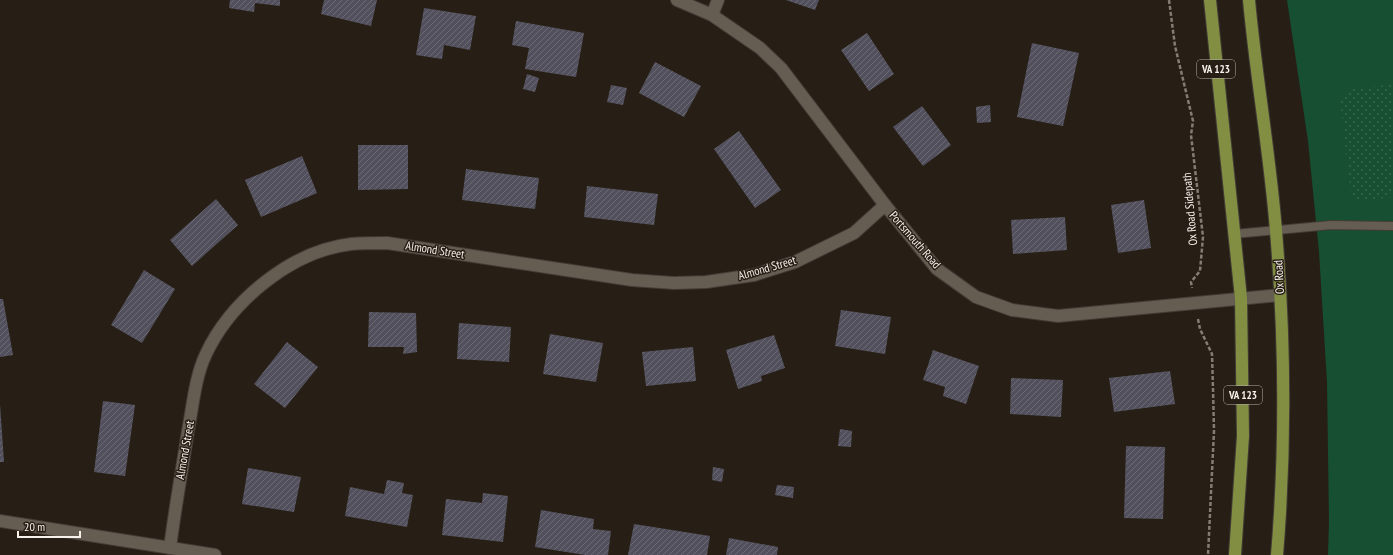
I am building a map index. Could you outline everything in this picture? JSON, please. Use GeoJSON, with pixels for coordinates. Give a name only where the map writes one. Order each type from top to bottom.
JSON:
{"type":"FeatureCollection","features":[{"type":"Feature","properties":{"kind":"main road","name":"VA 123"},"geometry":{"type":"LineString","coordinates":[[1210,0],[1240,298],[1243,436],[1235,555]]}},
{"type":"Feature","properties":{"kind":"main road","name":"Ox Road"},"geometry":{"type":"LineString","coordinates":[[1249,0],[1276,231],[1285,387],[1277,555]]}},
{"type":"Feature","properties":{"kind":"street","name":"Portsmouth Road"},"geometry":{"type":"LineString","coordinates":[[677,0],[712,15],[760,48],[781,68],[885,206],[937,269],[976,297],[1012,310],[1058,316],[1280,295]]}},
{"type":"Feature","properties":{"kind":"street"},"geometry":{"type":"LineString","coordinates":[[712,15],[718,0]]}},
{"type":"Feature","properties":{"kind":"street","name":"Almond Street"},"geometry":{"type":"LineString","coordinates":[[170,548],[174,513],[195,389],[206,355],[220,330],[231,315],[260,285],[297,262],[319,252],[350,244],[387,243],[632,280],[674,283],[706,282],[754,275],[794,262],[854,232],[885,206]]}},
{"type":"Feature","properties":{"kind":"street"},"geometry":{"type":"LineString","coordinates":[[0,521],[215,555]]}},
{"type":"Feature","properties":{"kind":"lane"},"geometry":{"type":"LineString","coordinates":[[1234,234],[1331,225],[1393,226]]}},
{"type":"Feature","properties":{"kind":"path","name":"Ox Road Sidepath"},"geometry":{"type":"LineString","coordinates":[[1169,0],[1174,46],[1193,121],[1191,135],[1204,237],[1200,271],[1191,282],[1200,329],[1212,354],[1214,431],[1208,555]]}},
{"type":"Feature","properties":{"kind":"green space"},"geometry":{"type":"Polygon","coordinates":[[[1287,0],[1393,0],[1393,555],[1328,555],[1327,382],[1319,252],[1308,141],[1287,0]]]}},
{"type":"Feature","properties":{"kind":"green space"},"geometry":{"type":"Polygon","coordinates":[[[1393,84],[1393,197],[1361,201],[1351,194],[1340,98],[1348,90],[1393,84]]]}},
{"type":"Feature","properties":{"kind":"building"},"geometry":{"type":"Polygon","coordinates":[[[230,0],[280,0],[280,6],[255,3],[254,12],[229,8],[230,0]]]}},
{"type":"Feature","properties":{"kind":"building"},"geometry":{"type":"Polygon","coordinates":[[[324,0],[377,0],[371,26],[321,14],[324,0]]]}},
{"type":"Feature","properties":{"kind":"building"},"geometry":{"type":"Polygon","coordinates":[[[786,0],[819,0],[815,10],[786,0]]]}},
{"type":"Feature","properties":{"kind":"building"},"geometry":{"type":"Polygon","coordinates":[[[424,8],[476,16],[470,50],[444,45],[442,59],[416,55],[424,8]]]}},
{"type":"Feature","properties":{"kind":"building"},"geometry":{"type":"Polygon","coordinates":[[[516,21],[584,33],[576,77],[525,69],[529,48],[512,45],[516,21]]]}},
{"type":"Feature","properties":{"kind":"building"},"geometry":{"type":"Polygon","coordinates":[[[867,33],[894,74],[869,91],[841,50],[867,33]]]}},
{"type":"Feature","properties":{"kind":"building"},"geometry":{"type":"Polygon","coordinates":[[[1032,43],[1079,53],[1063,126],[1017,117],[1032,43]]]}},
{"type":"Feature","properties":{"kind":"building"},"geometry":{"type":"Polygon","coordinates":[[[655,62],[701,86],[684,117],[639,93],[655,62]]]}},
{"type":"Feature","properties":{"kind":"building"},"geometry":{"type":"Polygon","coordinates":[[[527,74],[539,78],[535,92],[523,89],[527,74]]]}},
{"type":"Feature","properties":{"kind":"building"},"geometry":{"type":"Polygon","coordinates":[[[611,85],[627,88],[623,105],[607,102],[611,85]]]}},
{"type":"Feature","properties":{"kind":"building"},"geometry":{"type":"Polygon","coordinates":[[[990,105],[991,122],[977,123],[976,107],[990,105]]]}},
{"type":"Feature","properties":{"kind":"building"},"geometry":{"type":"Polygon","coordinates":[[[922,106],[951,145],[923,166],[893,127],[922,106]]]}},
{"type":"Feature","properties":{"kind":"building"},"geometry":{"type":"Polygon","coordinates":[[[739,131],[781,190],[755,208],[714,149],[739,131]]]}},
{"type":"Feature","properties":{"kind":"building"},"geometry":{"type":"Polygon","coordinates":[[[358,145],[408,145],[408,189],[358,190],[358,145]]]}},
{"type":"Feature","properties":{"kind":"building"},"geometry":{"type":"Polygon","coordinates":[[[302,156],[317,193],[261,217],[245,180],[302,156]]]}},
{"type":"Feature","properties":{"kind":"building"},"geometry":{"type":"Polygon","coordinates":[[[466,169],[539,178],[535,209],[462,200],[466,169]]]}},
{"type":"Feature","properties":{"kind":"building"},"geometry":{"type":"Polygon","coordinates":[[[587,186],[658,194],[654,225],[584,217],[587,186]]]}},
{"type":"Feature","properties":{"kind":"building"},"geometry":{"type":"Polygon","coordinates":[[[216,199],[238,225],[192,266],[170,240],[216,199]]]}},
{"type":"Feature","properties":{"kind":"building"},"geometry":{"type":"Polygon","coordinates":[[[1144,200],[1151,248],[1118,253],[1111,205],[1144,200]]]}},
{"type":"Feature","properties":{"kind":"building"},"geometry":{"type":"Polygon","coordinates":[[[1065,217],[1067,250],[1013,254],[1011,220],[1065,217]]]}},
{"type":"Feature","properties":{"kind":"building"},"geometry":{"type":"Polygon","coordinates":[[[144,270],[175,289],[142,343],[111,325],[144,270]]]}},
{"type":"Feature","properties":{"kind":"building"},"geometry":{"type":"Polygon","coordinates":[[[0,299],[3,299],[13,355],[0,357],[0,299]]]}},
{"type":"Feature","properties":{"kind":"building"},"geometry":{"type":"Polygon","coordinates":[[[841,310],[891,317],[885,354],[835,346],[841,310]]]}},
{"type":"Feature","properties":{"kind":"building"},"geometry":{"type":"Polygon","coordinates":[[[369,312],[416,313],[417,352],[403,354],[404,347],[368,347],[369,312]]]}},
{"type":"Feature","properties":{"kind":"building"},"geometry":{"type":"Polygon","coordinates":[[[459,323],[511,327],[509,362],[457,359],[459,323]]]}},
{"type":"Feature","properties":{"kind":"building"},"geometry":{"type":"Polygon","coordinates":[[[550,334],[603,343],[596,382],[543,374],[550,334]]]}},
{"type":"Feature","properties":{"kind":"building"},"geometry":{"type":"Polygon","coordinates":[[[774,335],[785,368],[761,376],[762,381],[738,389],[726,350],[774,335]]]}},
{"type":"Feature","properties":{"kind":"building"},"geometry":{"type":"Polygon","coordinates":[[[287,342],[318,367],[285,408],[254,384],[287,342]]]}},
{"type":"Feature","properties":{"kind":"building"},"geometry":{"type":"Polygon","coordinates":[[[693,347],[696,381],[646,386],[642,352],[693,347]]]}},
{"type":"Feature","properties":{"kind":"building"},"geometry":{"type":"Polygon","coordinates":[[[933,350],[979,366],[966,404],[943,396],[945,387],[923,380],[933,350]]]}},
{"type":"Feature","properties":{"kind":"building"},"geometry":{"type":"Polygon","coordinates":[[[1170,371],[1175,404],[1114,412],[1109,378],[1170,371]]]}},
{"type":"Feature","properties":{"kind":"building"},"geometry":{"type":"Polygon","coordinates":[[[1011,378],[1063,380],[1061,417],[1010,414],[1011,378]]]}},
{"type":"Feature","properties":{"kind":"building"},"geometry":{"type":"Polygon","coordinates":[[[103,401],[135,405],[125,476],[94,472],[103,401]]]}},
{"type":"Feature","properties":{"kind":"building"},"geometry":{"type":"Polygon","coordinates":[[[0,404],[4,462],[0,462],[0,404]]]}},
{"type":"Feature","properties":{"kind":"building"},"geometry":{"type":"Polygon","coordinates":[[[840,429],[852,431],[851,447],[838,446],[840,429]]]}},
{"type":"Feature","properties":{"kind":"building"},"geometry":{"type":"Polygon","coordinates":[[[1126,446],[1165,447],[1163,519],[1124,518],[1126,446]]]}},
{"type":"Feature","properties":{"kind":"building"},"geometry":{"type":"Polygon","coordinates":[[[713,467],[724,469],[722,482],[712,480],[713,467]]]}},
{"type":"Feature","properties":{"kind":"building"},"geometry":{"type":"Polygon","coordinates":[[[248,468],[301,477],[294,512],[242,504],[248,468]]]}},
{"type":"Feature","properties":{"kind":"building"},"geometry":{"type":"Polygon","coordinates":[[[387,480],[404,483],[402,493],[413,495],[407,527],[345,516],[350,487],[384,494],[387,480]]]}},
{"type":"Feature","properties":{"kind":"building"},"geometry":{"type":"Polygon","coordinates":[[[777,485],[794,487],[793,498],[775,495],[777,485]]]}},
{"type":"Feature","properties":{"kind":"building"},"geometry":{"type":"Polygon","coordinates":[[[483,493],[508,496],[503,542],[442,535],[446,499],[482,503],[483,493]]]}},
{"type":"Feature","properties":{"kind":"building"},"geometry":{"type":"Polygon","coordinates":[[[541,510],[594,519],[593,529],[611,531],[608,555],[585,555],[535,547],[541,510]]]}},
{"type":"Feature","properties":{"kind":"building"},"geometry":{"type":"Polygon","coordinates":[[[634,524],[710,536],[707,555],[628,555],[634,524]]]}},
{"type":"Feature","properties":{"kind":"building"},"geometry":{"type":"Polygon","coordinates":[[[729,538],[778,547],[777,555],[726,555],[729,538]]]}}]}
